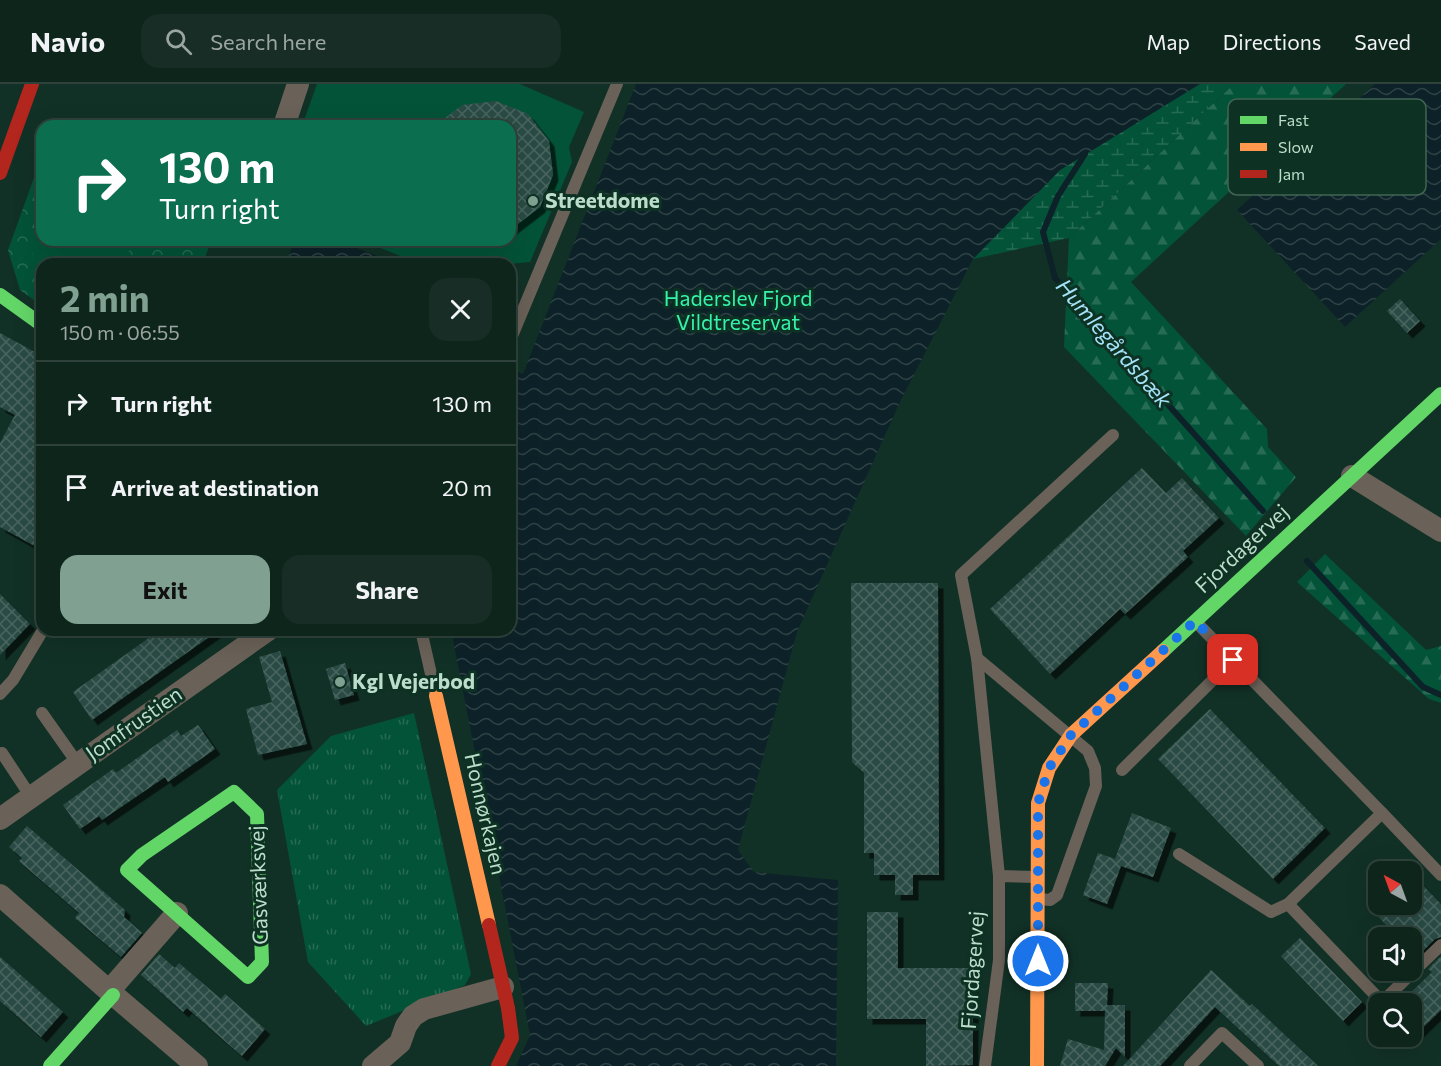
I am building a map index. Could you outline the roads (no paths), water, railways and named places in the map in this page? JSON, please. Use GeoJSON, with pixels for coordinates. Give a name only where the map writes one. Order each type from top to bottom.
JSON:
{"type":"FeatureCollection","features":[{"type":"Feature","properties":{"kind":"street"},"geometry":{"type":"LineString","coordinates":[[0,173],[32,84]]}},
{"type":"Feature","properties":{"kind":"street"},"geometry":{"type":"LineString","coordinates":[[286,120],[298,84]]}},
{"type":"Feature","properties":{"kind":"street"},"geometry":{"type":"LineString","coordinates":[[0,295],[36,322]]}},
{"type":"Feature","properties":{"kind":"street","name":"Fjordagervej"},"geometry":{"type":"LineString","coordinates":[[1037,1066],[1038,803],[1049,768],[1071,735],[1441,394]]}},
{"type":"Feature","properties":{"kind":"street"},"geometry":{"type":"LineString","coordinates":[[1352,476],[1441,530]]}},
{"type":"Feature","properties":{"kind":"street","name":"Jomfrustien"},"geometry":{"type":"LineString","coordinates":[[0,819],[259,636]]}},
{"type":"Feature","properties":{"kind":"street","name":"Honnørkajen"},"geometry":{"type":"LineString","coordinates":[[436,696],[505,998],[512,1038],[498,1066]]}},
{"type":"Feature","properties":{"kind":"street","name":"Gasværksvej"},"geometry":{"type":"LineString","coordinates":[[234,792],[257,814],[262,962],[248,977],[177,913],[127,870],[142,855],[234,792]]}},
{"type":"Feature","properties":{"kind":"street"},"geometry":{"type":"LineString","coordinates":[[0,895],[197,1066]]}},
{"type":"Feature","properties":{"kind":"street"},"geometry":{"type":"LineString","coordinates":[[50,1066],[177,913]]}},
{"type":"Feature","properties":{"kind":"street"},"geometry":{"type":"LineString","coordinates":[[373,1066],[400,1043],[406,1026],[413,1016],[424,1009],[505,998]]}},
{"type":"Feature","properties":{"kind":"lane"},"geometry":{"type":"LineString","coordinates":[[516,328],[617,84]]}},
{"type":"Feature","properties":{"kind":"lane","name":"Fjordagervej"},"geometry":{"type":"LineString","coordinates":[[985,1066],[999,960],[999,876],[977,658],[961,576],[1113,435]]}},
{"type":"Feature","properties":{"kind":"lane"},"geometry":{"type":"LineString","coordinates":[[1195,621],[1441,875]]}},
{"type":"Feature","properties":{"kind":"lane"},"geometry":{"type":"LineString","coordinates":[[0,694],[13,680],[40,636]]}},
{"type":"Feature","properties":{"kind":"lane","name":"Honnørkajen"},"geometry":{"type":"LineString","coordinates":[[422,636],[436,696]]}},
{"type":"Feature","properties":{"kind":"lane"},"geometry":{"type":"LineString","coordinates":[[977,658],[1071,735],[1088,752],[1095,768],[1096,786],[1057,895],[1050,900],[1038,899]]}},
{"type":"Feature","properties":{"kind":"lane"},"geometry":{"type":"LineString","coordinates":[[1122,770],[1233,660]]}},
{"type":"Feature","properties":{"kind":"lane"},"geometry":{"type":"LineString","coordinates":[[42,713],[78,764]]}},
{"type":"Feature","properties":{"kind":"lane"},"geometry":{"type":"LineString","coordinates":[[2,753],[31,797]]}},
{"type":"Feature","properties":{"kind":"lane"},"geometry":{"type":"LineString","coordinates":[[1179,854],[1271,912],[1288,904],[1383,813]]}},
{"type":"Feature","properties":{"kind":"lane"},"geometry":{"type":"LineString","coordinates":[[999,876],[1038,877]]}},
{"type":"Feature","properties":{"kind":"lane"},"geometry":{"type":"LineString","coordinates":[[1288,904],[1382,1002],[1441,945]]}},
{"type":"Feature","properties":{"kind":"lane"},"geometry":{"type":"LineString","coordinates":[[1190,1066],[1222,1033],[1258,1066]]}},
{"type":"Feature","properties":{"kind":"water","name":"Haderslev Fjord Vildtreservat"},"geometry":{"type":"Polygon","coordinates":[[[636,84],[1200,84],[1060,170],[973,259],[899,404],[797,632],[738,850],[754,872],[838,880],[836,1066],[516,1066],[530,1035],[452,636],[516,636],[516,371],[523,374],[636,84]]]}},
{"type":"Feature","properties":{"kind":"water"},"geometry":{"type":"Polygon","coordinates":[[[1375,84],[1441,84],[1441,239],[1345,327],[1237,210],[1253,195],[1426,195],[1426,99],[1359,99],[1375,84]]]}},
{"type":"Feature","properties":{"kind":"water"},"geometry":{"type":"Polygon","coordinates":[[[292,246],[352,246],[382,258],[288,258],[292,246]]]}},
{"type":"Feature","properties":{"kind":"waterway","name":"Humlegårdsbæk"},"geometry":{"type":"LineString","coordinates":[[1085,154],[1058,196],[1043,232],[1055,278],[1263,511]]}},
{"type":"Feature","properties":{"kind":"waterway","name":"Humlegårdsbæk"},"geometry":{"type":"LineString","coordinates":[[1307,561],[1423,687],[1441,695]]}},
{"type":"Feature","properties":{"kind":"place","name":"Streetdome"},"geometry":{"type":"Point","coordinates":[533,201]}},
{"type":"Feature","properties":{"kind":"place","name":"Kgl Vejerbod"},"geometry":{"type":"Point","coordinates":[340,682]}}]}
